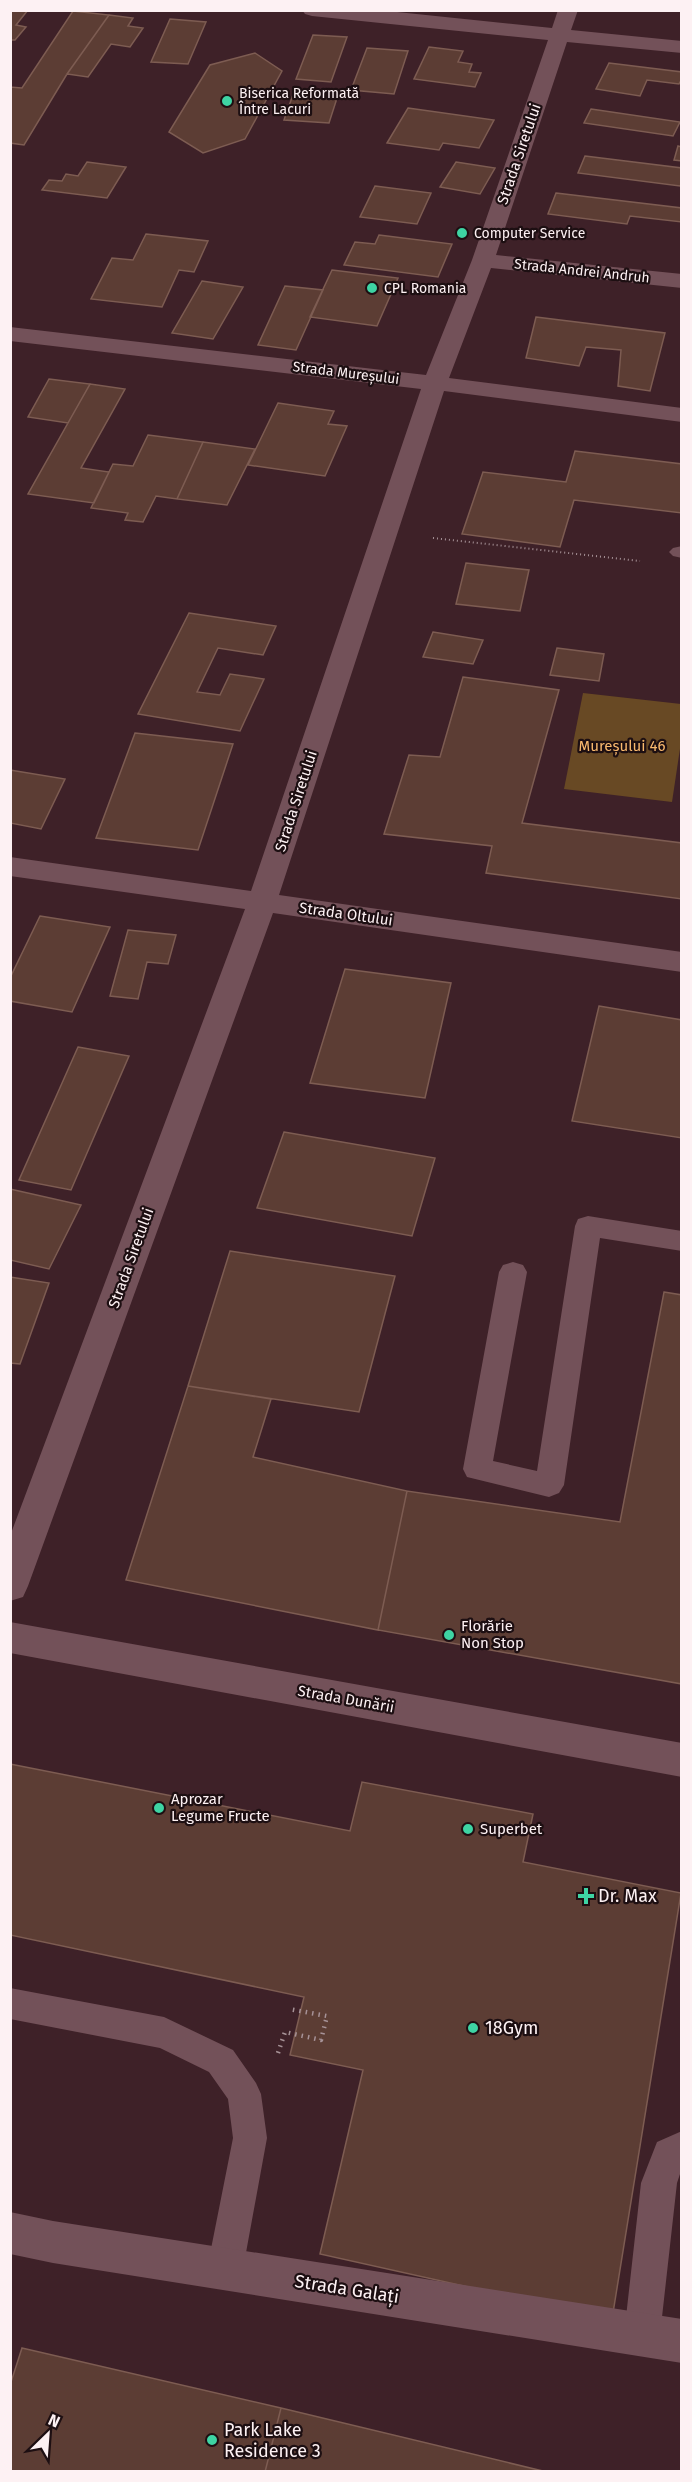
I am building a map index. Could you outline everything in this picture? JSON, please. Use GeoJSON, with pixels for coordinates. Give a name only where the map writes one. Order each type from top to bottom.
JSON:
{"type":"FeatureCollection","features":[{"type":"Feature","properties":{"kind":"street"},"geometry":{"type":"LineString","coordinates":[[312,10],[564,22],[681,47]]}},
{"type":"Feature","properties":{"kind":"street","name":"Strada Siretului"},"geometry":{"type":"LineString","coordinates":[[10,1586],[262,902],[435,383],[483,260],[564,22]]}},
{"type":"Feature","properties":{"kind":"street","name":"Strada Andrei Andruh"},"geometry":{"type":"LineString","coordinates":[[483,260],[681,281]]}},
{"type":"Feature","properties":{"kind":"street","name":"Strada Mureșului"},"geometry":{"type":"LineString","coordinates":[[10,334],[435,383],[681,415]]}},
{"type":"Feature","properties":{"kind":"street","name":"Strada Oltului"},"geometry":{"type":"LineString","coordinates":[[10,866],[681,962]]}},
{"type":"Feature","properties":{"kind":"street","name":"Strada Dunării"},"geometry":{"type":"LineString","coordinates":[[10,1637],[681,1760]]}},
{"type":"Feature","properties":{"kind":"street","name":"Strada Galați"},"geometry":{"type":"LineString","coordinates":[[11,2234],[662,2338]]}},
{"type":"Feature","properties":{"kind":"lane"},"geometry":{"type":"LineString","coordinates":[[513,1272],[477,1469],[549,1485],[588,1226],[681,1241]]}},
{"type":"Feature","properties":{"kind":"lane"},"geometry":{"type":"LineString","coordinates":[[10,2003],[164,2033],[220,2061],[244,2094],[250,2138],[225,2269]]}},
{"type":"Feature","properties":{"kind":"lane"},"geometry":{"type":"LineString","coordinates":[[662,2338],[659,2183],[669,2154],[681,2146]]}},
{"type":"Feature","properties":{"kind":"path"},"geometry":{"type":"LineString","coordinates":[[385,533],[674,565],[681,552]]}},
{"type":"Feature","properties":{"kind":"path"},"geometry":{"type":"LineString","coordinates":[[285,2032],[321,2040],[327,2016],[289,2009]]}},
{"type":"Feature","properties":{"kind":"green space","name":"Mureșului 46"},"geometry":{"type":"Polygon","coordinates":[[[583,693],[681,704],[681,742],[672,802],[564,789],[583,693]]]}},
{"type":"Feature","properties":{"kind":"building"},"geometry":{"type":"Polygon","coordinates":[[[10,10],[28,10],[16,25],[26,27],[15,40],[10,40],[10,10]]]}},
{"type":"Feature","properties":{"kind":"building"},"geometry":{"type":"Polygon","coordinates":[[[73,11],[109,15],[67,74],[24,145],[10,143],[10,87],[22,88],[73,11]]]}},
{"type":"Feature","properties":{"kind":"building"},"geometry":{"type":"Polygon","coordinates":[[[109,15],[133,18],[128,26],[143,28],[130,47],[111,44],[88,77],[67,74],[109,15]]]}},
{"type":"Feature","properties":{"kind":"building"},"geometry":{"type":"Polygon","coordinates":[[[170,19],[206,22],[188,64],[151,62],[170,19]]]}},
{"type":"Feature","properties":{"kind":"building"},"geometry":{"type":"Polygon","coordinates":[[[313,35],[347,37],[331,82],[296,79],[313,35]]]}},
{"type":"Feature","properties":{"kind":"building"},"geometry":{"type":"Polygon","coordinates":[[[429,47],[463,51],[458,62],[472,64],[469,72],[481,73],[475,87],[414,79],[429,47]]]}},
{"type":"Feature","properties":{"kind":"building"},"geometry":{"type":"Polygon","coordinates":[[[367,48],[408,51],[394,94],[351,90],[367,48]]]}},
{"type":"Feature","properties":{"kind":"building","name":"Biserica Reformată Între Lacuri"},"geometry":{"type":"Polygon","coordinates":[[[255,53],[282,71],[245,139],[203,153],[169,132],[210,65],[255,53]]]}},
{"type":"Feature","properties":{"kind":"building"},"geometry":{"type":"Polygon","coordinates":[[[609,63],[682,72],[682,79],[679,84],[647,80],[640,96],[596,89],[609,63]]]}},
{"type":"Feature","properties":{"kind":"building"},"geometry":{"type":"Polygon","coordinates":[[[295,89],[339,92],[329,123],[284,120],[295,89]]]}},
{"type":"Feature","properties":{"kind":"building"},"geometry":{"type":"Polygon","coordinates":[[[408,108],[494,120],[479,148],[443,143],[439,150],[387,143],[408,108]]]}},
{"type":"Feature","properties":{"kind":"building"},"geometry":{"type":"Polygon","coordinates":[[[591,109],[680,122],[673,136],[584,123],[591,109]]]}},
{"type":"Feature","properties":{"kind":"building"},"geometry":{"type":"Polygon","coordinates":[[[678,146],[682,147],[682,161],[674,160],[678,146]]]}},
{"type":"Feature","properties":{"kind":"building"},"geometry":{"type":"Polygon","coordinates":[[[585,156],[682,168],[682,183],[680,186],[578,173],[585,156]]]}},
{"type":"Feature","properties":{"kind":"building"},"geometry":{"type":"Polygon","coordinates":[[[87,162],[126,167],[107,198],[42,190],[49,180],[62,181],[66,174],[78,176],[87,162]]]}},
{"type":"Feature","properties":{"kind":"building"},"geometry":{"type":"Polygon","coordinates":[[[456,162],[495,168],[480,194],[440,187],[456,162]]]}},
{"type":"Feature","properties":{"kind":"building"},"geometry":{"type":"Polygon","coordinates":[[[375,186],[431,193],[417,224],[360,217],[375,186]]]}},
{"type":"Feature","properties":{"kind":"building"},"geometry":{"type":"Polygon","coordinates":[[[556,193],[682,208],[682,222],[630,216],[627,224],[548,214],[556,193]]]}},
{"type":"Feature","properties":{"kind":"building"},"geometry":{"type":"Polygon","coordinates":[[[146,234],[208,241],[194,272],[179,270],[162,307],[91,299],[112,258],[133,260],[146,234]]]}},
{"type":"Feature","properties":{"kind":"building"},"geometry":{"type":"Polygon","coordinates":[[[379,235],[452,244],[438,277],[344,265],[355,242],[375,244],[379,235]]]}},
{"type":"Feature","properties":{"kind":"building"},"geometry":{"type":"Polygon","coordinates":[[[332,270],[398,278],[377,326],[310,317],[332,270]]]}},
{"type":"Feature","properties":{"kind":"building"},"geometry":{"type":"Polygon","coordinates":[[[202,281],[243,287],[213,339],[172,333],[202,281]]]}},
{"type":"Feature","properties":{"kind":"building"},"geometry":{"type":"Polygon","coordinates":[[[285,286],[323,290],[296,350],[258,345],[285,286]]]}},
{"type":"Feature","properties":{"kind":"building"},"geometry":{"type":"Polygon","coordinates":[[[536,317],[665,333],[650,391],[618,386],[621,350],[586,347],[579,366],[526,358],[536,317]]]}},
{"type":"Feature","properties":{"kind":"building"},"geometry":{"type":"Polygon","coordinates":[[[49,379],[90,384],[68,423],[28,417],[49,379]]]}},
{"type":"Feature","properties":{"kind":"building"},"geometry":{"type":"Polygon","coordinates":[[[90,384],[125,389],[81,468],[109,472],[94,503],[28,494],[90,384]]]}},
{"type":"Feature","properties":{"kind":"building"},"geometry":{"type":"Polygon","coordinates":[[[278,403],[334,411],[328,424],[347,426],[325,476],[248,465],[278,403]]]}},
{"type":"Feature","properties":{"kind":"building"},"geometry":{"type":"Polygon","coordinates":[[[148,435],[203,442],[177,499],[156,496],[143,522],[125,520],[128,513],[91,508],[113,464],[133,466],[148,435]]]}},
{"type":"Feature","properties":{"kind":"building"},"geometry":{"type":"Polygon","coordinates":[[[203,442],[255,449],[227,505],[177,499],[203,442]]]}},
{"type":"Feature","properties":{"kind":"building"},"geometry":{"type":"Polygon","coordinates":[[[575,451],[682,464],[682,513],[574,500],[560,547],[462,534],[483,472],[566,482],[575,451]]]}},
{"type":"Feature","properties":{"kind":"building"},"geometry":{"type":"Polygon","coordinates":[[[466,563],[529,570],[520,611],[456,604],[466,563]]]}},
{"type":"Feature","properties":{"kind":"building"},"geometry":{"type":"Polygon","coordinates":[[[189,613],[276,626],[263,655],[218,648],[197,692],[220,695],[230,674],[264,679],[240,731],[138,714],[189,613]]]}},
{"type":"Feature","properties":{"kind":"building"},"geometry":{"type":"Polygon","coordinates":[[[433,632],[483,640],[473,664],[423,657],[433,632]]]}},
{"type":"Feature","properties":{"kind":"building"},"geometry":{"type":"Polygon","coordinates":[[[557,648],[604,654],[599,681],[550,675],[557,648]]]}},
{"type":"Feature","properties":{"kind":"building"},"geometry":{"type":"Polygon","coordinates":[[[463,677],[559,690],[522,823],[682,843],[682,899],[486,873],[492,846],[384,834],[409,755],[440,757],[463,677]]]}},
{"type":"Feature","properties":{"kind":"building"},"geometry":{"type":"Polygon","coordinates":[[[135,733],[233,744],[198,850],[96,838],[135,733]]]}},
{"type":"Feature","properties":{"kind":"building"},"geometry":{"type":"Polygon","coordinates":[[[10,770],[65,779],[41,829],[10,823],[10,770]]]}},
{"type":"Feature","properties":{"kind":"building"},"geometry":{"type":"Polygon","coordinates":[[[40,916],[110,927],[72,1012],[10,1001],[10,978],[40,916]]]}},
{"type":"Feature","properties":{"kind":"building"},"geometry":{"type":"Polygon","coordinates":[[[128,930],[176,935],[168,964],[147,962],[138,999],[110,996],[128,930]]]}},
{"type":"Feature","properties":{"kind":"building"},"geometry":{"type":"Polygon","coordinates":[[[345,969],[451,983],[425,1098],[310,1083],[345,969]]]}},
{"type":"Feature","properties":{"kind":"building"},"geometry":{"type":"Polygon","coordinates":[[[599,1006],[682,1020],[682,1138],[572,1121],[599,1006]]]}},
{"type":"Feature","properties":{"kind":"building"},"geometry":{"type":"Polygon","coordinates":[[[78,1047],[129,1056],[71,1190],[19,1180],[78,1047]]]}},
{"type":"Feature","properties":{"kind":"building"},"geometry":{"type":"Polygon","coordinates":[[[284,1132],[435,1158],[412,1236],[257,1208],[284,1132]]]}},
{"type":"Feature","properties":{"kind":"building"},"geometry":{"type":"Polygon","coordinates":[[[10,1189],[81,1205],[49,1269],[10,1260],[10,1189]]]}},
{"type":"Feature","properties":{"kind":"building"},"geometry":{"type":"Polygon","coordinates":[[[230,1251],[395,1276],[359,1412],[188,1386],[230,1251]]]}},
{"type":"Feature","properties":{"kind":"building"},"geometry":{"type":"Polygon","coordinates":[[[10,1277],[49,1283],[20,1364],[10,1363],[10,1277]]]}},
{"type":"Feature","properties":{"kind":"building"},"geometry":{"type":"Polygon","coordinates":[[[664,1292],[682,1295],[682,1684],[378,1630],[407,1491],[620,1522],[664,1292]]]}},
{"type":"Feature","properties":{"kind":"building"},"geometry":{"type":"Polygon","coordinates":[[[188,1386],[271,1399],[253,1457],[407,1491],[378,1630],[126,1580],[188,1386]]]}},
{"type":"Feature","properties":{"kind":"building"},"geometry":{"type":"Polygon","coordinates":[[[10,1764],[350,1831],[362,1782],[533,1814],[523,1862],[681,1893],[612,2319],[320,2254],[363,2070],[290,2055],[304,1997],[10,1935],[10,1764]]]}},
{"type":"Feature","properties":{"kind":"building","name":"Park Lake Residence 3"},"geometry":{"type":"Polygon","coordinates":[[[22,2348],[547,2472],[10,2472],[10,2385],[22,2348]]]}},
{"type":"Feature","properties":{"kind":"building","name":"Park Lake Residence 3"},"geometry":{"type":"Polygon","coordinates":[[[22,2348],[281,2408],[265,2472],[10,2472],[10,2385],[22,2348]]]}},
{"type":"Feature","properties":{"kind":"place","name":"Biserica Reformată Între Lacuri"},"geometry":{"type":"Point","coordinates":[227,101]}},
{"type":"Feature","properties":{"kind":"place","name":"Computer Service"},"geometry":{"type":"Point","coordinates":[462,233]}},
{"type":"Feature","properties":{"kind":"place","name":"CPL Romania"},"geometry":{"type":"Point","coordinates":[372,288]}},
{"type":"Feature","properties":{"kind":"place","name":"Florărie Non Stop"},"geometry":{"type":"Point","coordinates":[449,1635]}},
{"type":"Feature","properties":{"kind":"place","name":"Aprozar Legume Fructe"},"geometry":{"type":"Point","coordinates":[159,1808]}},
{"type":"Feature","properties":{"kind":"place","name":"Superbet"},"geometry":{"type":"Point","coordinates":[468,1829]}},
{"type":"Feature","properties":{"kind":"place","name":"Dr. Max"},"geometry":{"type":"Point","coordinates":[586,1896]}},
{"type":"Feature","properties":{"kind":"place","name":"18Gym"},"geometry":{"type":"Point","coordinates":[473,2028]}},
{"type":"Feature","properties":{"kind":"place","name":"Park Lake Residence 3"},"geometry":{"type":"Point","coordinates":[212,2440]}}]}
